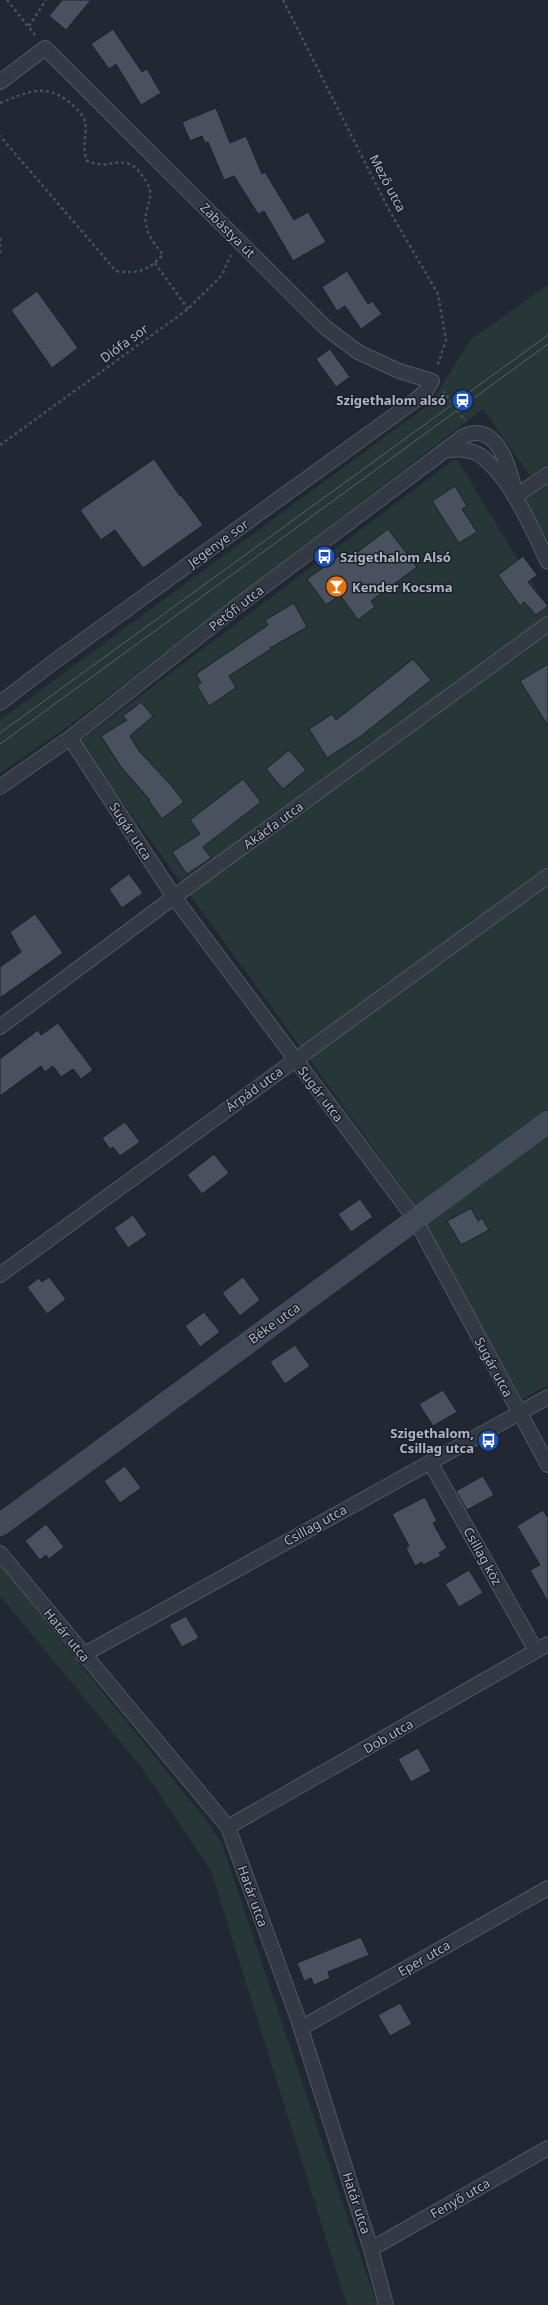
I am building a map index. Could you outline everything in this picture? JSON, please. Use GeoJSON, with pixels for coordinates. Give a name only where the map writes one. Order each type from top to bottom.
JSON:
{"type":"FeatureCollection","features":[{"type":"Feature","properties":{"kind":"street","name":"Zabástya út"},"geometry":{"type":"LineString","coordinates":[[45,48],[326,328],[358,352],[399,371],[432,381]]}},
{"type":"Feature","properties":{"kind":"street"},"geometry":{"type":"LineString","coordinates":[[0,82],[45,48]]}},
{"type":"Feature","properties":{"kind":"street","name":"Jegenye sor"},"geometry":{"type":"LineString","coordinates":[[0,703],[62,656],[417,399],[426,391],[432,381]]}},
{"type":"Feature","properties":{"kind":"street","name":"Petőfi utca"},"geometry":{"type":"LineString","coordinates":[[0,787],[70,738],[236,607],[444,451],[469,434],[492,440],[503,454],[511,471],[516,496]]}},
{"type":"Feature","properties":{"kind":"street"},"geometry":{"type":"LineString","coordinates":[[444,451],[463,449],[486,459],[516,496],[548,562]]}},
{"type":"Feature","properties":{"kind":"street"},"geometry":{"type":"LineString","coordinates":[[516,496],[548,474]]}},
{"type":"Feature","properties":{"kind":"street","name":"Akácfa utca"},"geometry":{"type":"LineString","coordinates":[[0,1027],[174,897],[548,624]]}},
{"type":"Feature","properties":{"kind":"street","name":"Sugár utca"},"geometry":{"type":"LineString","coordinates":[[70,738],[174,897],[415,1219],[518,1413],[548,1465]]}},
{"type":"Feature","properties":{"kind":"street","name":"Árpád utca"},"geometry":{"type":"LineString","coordinates":[[0,1275],[548,876]]}},
{"type":"Feature","properties":{"kind":"street","name":"Béke utca"},"geometry":{"type":"LineString","coordinates":[[0,1525],[548,1122]]}},
{"type":"Feature","properties":{"kind":"street","name":"Csillag utca"},"geometry":{"type":"LineString","coordinates":[[83,1655],[548,1397]]}},
{"type":"Feature","properties":{"kind":"street","name":"Csillag köz"},"geometry":{"type":"LineString","coordinates":[[430,1462],[542,1648]]}},
{"type":"Feature","properties":{"kind":"street","name":"Határ utca"},"geometry":{"type":"LineString","coordinates":[[0,1553],[83,1655],[228,1827],[301,2028],[371,2249],[386,2305]]}},
{"type":"Feature","properties":{"kind":"street","name":"Dob utca"},"geometry":{"type":"LineString","coordinates":[[228,1827],[542,1648]]}},
{"type":"Feature","properties":{"kind":"street","name":"Eper utca"},"geometry":{"type":"LineString","coordinates":[[301,2028],[548,1888]]}},
{"type":"Feature","properties":{"kind":"street","name":"Fenyő utca"},"geometry":{"type":"LineString","coordinates":[[371,2249],[548,2148]]}},
{"type":"Feature","properties":{"kind":"path"},"geometry":{"type":"LineString","coordinates":[[7,0],[45,48]]}},
{"type":"Feature","properties":{"kind":"path"},"geometry":{"type":"LineString","coordinates":[[29,26],[46,0]]}},
{"type":"Feature","properties":{"kind":"path","name":"Mező utca"},"geometry":{"type":"LineString","coordinates":[[283,0],[390,210],[438,294],[446,340],[432,381]]}},
{"type":"Feature","properties":{"kind":"path"},"geometry":{"type":"LineString","coordinates":[[0,104],[26,92],[43,89],[64,98],[78,109],[85,122],[83,150],[87,161],[99,166],[127,163],[137,169],[149,184],[152,194],[146,215],[147,230],[163,255],[155,263],[134,273],[116,271],[0,136]]}},
{"type":"Feature","properties":{"kind":"path"},"geometry":{"type":"LineString","coordinates":[[0,238],[0,255]]}},
{"type":"Feature","properties":{"kind":"path","name":"Diófa sor"},"geometry":{"type":"LineString","coordinates":[[0,445],[188,310],[222,275],[230,258],[236,238]]}},
{"type":"Feature","properties":{"kind":"path"},"geometry":{"type":"LineString","coordinates":[[155,263],[188,310]]}},
{"type":"Feature","properties":{"kind":"path"},"geometry":{"type":"LineString","coordinates":[[449,398],[460,415]]}},
{"type":"Feature","properties":{"kind":"shaded area"},"geometry":{"type":"Polygon","coordinates":[[[548,285],[548,463],[530,476],[483,409],[70,725],[0,773],[0,720],[431,403],[471,339],[548,285]]]}},
{"type":"Feature","properties":{"kind":"shaded area"},"geometry":{"type":"Polygon","coordinates":[[[456,458],[548,609],[548,1385],[522,1399],[415,1205],[79,742],[456,458]]]}},
{"type":"Feature","properties":{"kind":"shaded area"},"geometry":{"type":"Polygon","coordinates":[[[548,474],[548,557],[519,494],[548,474]]]}},
{"type":"Feature","properties":{"kind":"shaded area"},"geometry":{"type":"Polygon","coordinates":[[[0,1565],[206,1820],[222,1844],[377,2305],[347,2305],[211,1871],[142,1768],[0,1596],[0,1565]]]}},
{"type":"Feature","properties":{"kind":"building"},"geometry":{"type":"Polygon","coordinates":[[[62,0],[91,0],[66,30],[49,16],[62,0]]]}},
{"type":"Feature","properties":{"kind":"building"},"geometry":{"type":"Polygon","coordinates":[[[113,29],[142,72],[147,69],[161,93],[141,105],[116,64],[109,69],[91,44],[113,29]]]}},
{"type":"Feature","properties":{"kind":"building"},"geometry":{"type":"Polygon","coordinates":[[[216,108],[230,143],[246,136],[262,174],[265,172],[294,220],[308,212],[326,242],[293,261],[264,211],[258,214],[234,176],[224,180],[208,142],[205,143],[202,136],[190,141],[182,122],[216,108]]]}},
{"type":"Feature","properties":{"kind":"building"},"geometry":{"type":"Polygon","coordinates":[[[347,271],[368,304],[372,301],[382,314],[361,329],[345,306],[337,311],[322,287],[347,271]]]}},
{"type":"Feature","properties":{"kind":"building"},"geometry":{"type":"Polygon","coordinates":[[[37,291],[78,348],[52,368],[11,310],[37,291]]]}},
{"type":"Feature","properties":{"kind":"building"},"geometry":{"type":"Polygon","coordinates":[[[330,349],[350,377],[336,387],[316,359],[330,349]]]}},
{"type":"Feature","properties":{"kind":"building"},"geometry":{"type":"Polygon","coordinates":[[[154,459],[203,525],[143,568],[115,530],[101,540],[80,510],[154,459]]]}},
{"type":"Feature","properties":{"kind":"building"},"geometry":{"type":"Polygon","coordinates":[[[455,486],[467,506],[462,509],[477,532],[459,543],[432,501],[455,486]]]}},
{"type":"Feature","properties":{"kind":"building"},"geometry":{"type":"Polygon","coordinates":[[[388,529],[417,567],[371,601],[375,607],[358,620],[340,595],[326,605],[307,579],[339,556],[343,563],[388,529]]]}},
{"type":"Feature","properties":{"kind":"building"},"geometry":{"type":"Polygon","coordinates":[[[523,556],[537,575],[528,582],[548,606],[536,615],[524,602],[520,606],[498,575],[523,556]]]}},
{"type":"Feature","properties":{"kind":"building"},"geometry":{"type":"Polygon","coordinates":[[[294,603],[307,627],[270,648],[271,649],[229,676],[236,688],[209,706],[197,686],[201,683],[196,674],[268,625],[265,620],[294,603]]]}},
{"type":"Feature","properties":{"kind":"building"},"geometry":{"type":"Polygon","coordinates":[[[413,659],[431,680],[361,736],[327,758],[309,729],[332,714],[336,720],[413,659]]]}},
{"type":"Feature","properties":{"kind":"building"},"geometry":{"type":"Polygon","coordinates":[[[548,664],[548,726],[520,681],[548,664]]]}},
{"type":"Feature","properties":{"kind":"building"},"geometry":{"type":"Polygon","coordinates":[[[141,702],[153,716],[130,736],[139,751],[171,785],[184,802],[162,819],[149,801],[150,800],[121,767],[101,736],[127,720],[123,716],[141,702]]]}},
{"type":"Feature","properties":{"kind":"building"},"geometry":{"type":"Polygon","coordinates":[[[289,750],[306,770],[283,789],[266,769],[289,750]]]}},
{"type":"Feature","properties":{"kind":"building"},"geometry":{"type":"Polygon","coordinates":[[[243,779],[261,802],[203,847],[211,858],[187,874],[172,852],[200,834],[190,820],[243,779]]]}},
{"type":"Feature","properties":{"kind":"building"},"geometry":{"type":"Polygon","coordinates":[[[129,874],[143,893],[122,908],[109,889],[129,874]]]}},
{"type":"Feature","properties":{"kind":"building"},"geometry":{"type":"Polygon","coordinates":[[[35,914],[63,953],[0,998],[0,967],[21,952],[10,932],[35,914]]]}},
{"type":"Feature","properties":{"kind":"building"},"geometry":{"type":"Polygon","coordinates":[[[58,1023],[93,1070],[81,1079],[73,1069],[61,1077],[53,1066],[45,1072],[41,1066],[0,1096],[0,1059],[38,1030],[41,1035],[58,1023]]]}},
{"type":"Feature","properties":{"kind":"building"},"geometry":{"type":"Polygon","coordinates":[[[125,1122],[140,1142],[120,1156],[113,1147],[110,1149],[102,1138],[125,1122]]]}},
{"type":"Feature","properties":{"kind":"building"},"geometry":{"type":"Polygon","coordinates":[[[214,1154],[229,1173],[202,1194],[187,1175],[214,1154]]]}},
{"type":"Feature","properties":{"kind":"building"},"geometry":{"type":"Polygon","coordinates":[[[360,1199],[373,1217],[351,1232],[338,1214],[360,1199]]]}},
{"type":"Feature","properties":{"kind":"building"},"geometry":{"type":"Polygon","coordinates":[[[471,1208],[478,1221],[482,1218],[489,1230],[461,1245],[447,1221],[471,1208]]]}},
{"type":"Feature","properties":{"kind":"building"},"geometry":{"type":"Polygon","coordinates":[[[133,1215],[147,1235],[128,1248],[114,1228],[133,1215]]]}},
{"type":"Feature","properties":{"kind":"building"},"geometry":{"type":"Polygon","coordinates":[[[49,1277],[66,1299],[47,1314],[27,1287],[39,1278],[42,1282],[49,1277]]]}},
{"type":"Feature","properties":{"kind":"building"},"geometry":{"type":"Polygon","coordinates":[[[243,1277],[260,1300],[240,1316],[222,1293],[243,1277]]]}},
{"type":"Feature","properties":{"kind":"building"},"geometry":{"type":"Polygon","coordinates":[[[204,1312],[220,1332],[200,1347],[185,1326],[204,1312]]]}},
{"type":"Feature","properties":{"kind":"building"},"geometry":{"type":"Polygon","coordinates":[[[295,1345],[310,1366],[285,1384],[270,1362],[295,1345]]]}},
{"type":"Feature","properties":{"kind":"building"},"geometry":{"type":"Polygon","coordinates":[[[443,1390],[457,1412],[433,1426],[419,1404],[443,1390]]]}},
{"type":"Feature","properties":{"kind":"building"},"geometry":{"type":"Polygon","coordinates":[[[125,1466],[141,1488],[120,1503],[104,1481],[125,1466]]]}},
{"type":"Feature","properties":{"kind":"building"},"geometry":{"type":"Polygon","coordinates":[[[483,1476],[494,1495],[467,1510],[456,1491],[483,1476]]]}},
{"type":"Feature","properties":{"kind":"building"},"geometry":{"type":"Polygon","coordinates":[[[425,1497],[437,1521],[433,1523],[447,1548],[439,1553],[441,1556],[423,1565],[422,1562],[415,1566],[406,1548],[409,1546],[392,1514],[425,1497]]]}},
{"type":"Feature","properties":{"kind":"building"},"geometry":{"type":"Polygon","coordinates":[[[543,1510],[548,1518],[548,1602],[530,1570],[540,1565],[517,1526],[543,1510]]]}},
{"type":"Feature","properties":{"kind":"building"},"geometry":{"type":"Polygon","coordinates":[[[46,1524],[64,1547],[49,1559],[46,1555],[40,1560],[25,1541],[46,1524]]]}},
{"type":"Feature","properties":{"kind":"building"},"geometry":{"type":"Polygon","coordinates":[[[469,1570],[483,1593],[459,1607],[445,1584],[469,1570]]]}},
{"type":"Feature","properties":{"kind":"building"},"geometry":{"type":"Polygon","coordinates":[[[186,1616],[199,1638],[182,1647],[169,1625],[186,1616]]]}},
{"type":"Feature","properties":{"kind":"building"},"geometry":{"type":"Polygon","coordinates":[[[418,1748],[431,1771],[411,1782],[398,1759],[418,1748]]]}},
{"type":"Feature","properties":{"kind":"building"},"geometry":{"type":"Polygon","coordinates":[[[361,1937],[369,1955],[328,1972],[330,1978],[314,1985],[311,1978],[304,1981],[297,1963],[361,1937]]]}},
{"type":"Feature","properties":{"kind":"building"},"geometry":{"type":"Polygon","coordinates":[[[400,2003],[412,2024],[390,2036],[378,2015],[400,2003]]]}},
{"type":"Feature","properties":{"kind":"tram line"},"geometry":{"type":"LineString","coordinates":[[0,733],[548,335]]}},
{"type":"Feature","properties":{"kind":"tram line"},"geometry":{"type":"LineString","coordinates":[[0,744],[548,344]]}},
{"type":"Feature","properties":{"kind":"place","name":"Szigethalom alsó"},"geometry":{"type":"Point","coordinates":[462,400]}},
{"type":"Feature","properties":{"kind":"place","name":"Szigethalom Alsó"},"geometry":{"type":"Point","coordinates":[324,557]}},
{"type":"Feature","properties":{"kind":"place","name":"Kender Kocsma"},"geometry":{"type":"Point","coordinates":[337,587]}},
{"type":"Feature","properties":{"kind":"place","name":"Szigethalom, Csillag utca"},"geometry":{"type":"Point","coordinates":[489,1440]}}]}
